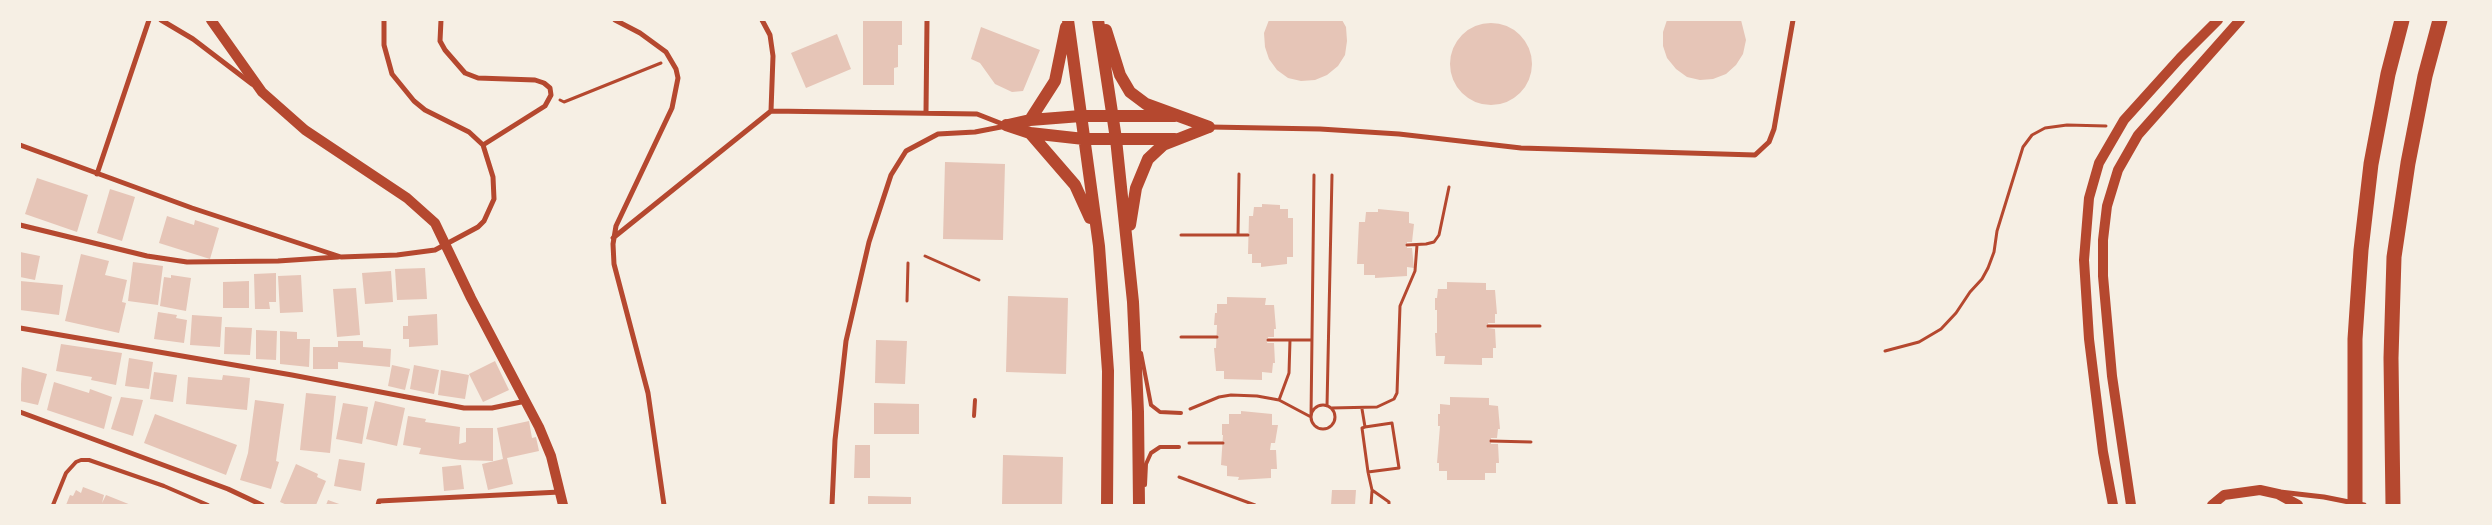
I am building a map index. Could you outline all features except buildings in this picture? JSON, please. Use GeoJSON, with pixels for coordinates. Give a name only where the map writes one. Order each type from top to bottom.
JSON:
{"type":"FeatureCollection","features":[{"type":"Feature","properties":{"kind":"highway"},"geometry":{"type":"LineString","coordinates":[[2355,505],[2355,329],[2361,250],[2370,173],[2388,74],[2402,20]]}},
{"type":"Feature","properties":{"kind":"highway"},"geometry":{"type":"LineString","coordinates":[[2393,505],[2390,427],[2394,257],[2408,163],[2425,76],[2440,20]]}},
{"type":"Feature","properties":{"kind":"main road"},"geometry":{"type":"LineString","coordinates":[[211,20],[262,92],[305,130],[423,210],[435,223],[471,298],[526,401],[551,456],[562,505]]}},
{"type":"Feature","properties":{"kind":"main road"},"geometry":{"type":"LineString","coordinates":[[1068,20],[1099,246],[1108,371],[1107,505]]}},
{"type":"Feature","properties":{"kind":"main road"},"geometry":{"type":"LineString","coordinates":[[1030,126],[1055,81],[1068,20]]}},
{"type":"Feature","properties":{"kind":"main road"},"geometry":{"type":"LineString","coordinates":[[1098,20],[1116,139],[1133,302],[1138,412],[1139,505]]}},
{"type":"Feature","properties":{"kind":"main road"},"geometry":{"type":"LineString","coordinates":[[1103,20],[1120,75],[1127,88],[1146,104],[1210,127]]}},
{"type":"Feature","properties":{"kind":"main road"},"geometry":{"type":"LineString","coordinates":[[2114,505],[2103,452],[2089,339],[2084,236],[2093,179],[2106,148],[2120,127],[2180,58],[2218,20]]}},
{"type":"Feature","properties":{"kind":"main road"},"geometry":{"type":"LineString","coordinates":[[2131,505],[2112,376],[2103,276],[2103,240],[2107,206],[2118,170],[2138,135],[2240,20]]}},
{"type":"Feature","properties":{"kind":"main road"},"geometry":{"type":"LineString","coordinates":[[1006,126],[1030,126],[1081,116],[1175,116]]}},
{"type":"Feature","properties":{"kind":"main road"},"geometry":{"type":"LineString","coordinates":[[1030,126],[1084,139],[1175,138],[1210,127]]}},
{"type":"Feature","properties":{"kind":"main road"},"geometry":{"type":"LineString","coordinates":[[1030,126],[1075,185],[1086,206],[1099,246]]}},
{"type":"Feature","properties":{"kind":"main road"},"geometry":{"type":"LineString","coordinates":[[1127,242],[1136,188],[1143,168],[1156,151],[1175,138]]}},
{"type":"Feature","properties":{"kind":"main road"},"geometry":{"type":"LineString","coordinates":[[2212,505],[2224,495],[2260,490],[2278,494],[2298,505]]}},
{"type":"Feature","properties":{"kind":"street"},"geometry":{"type":"LineString","coordinates":[[97,174],[149,20]]}},
{"type":"Feature","properties":{"kind":"street"},"geometry":{"type":"LineString","coordinates":[[161,20],[193,39],[262,92]]}},
{"type":"Feature","properties":{"kind":"street"},"geometry":{"type":"LineString","coordinates":[[20,225],[147,256],[187,262],[278,261],[426,252],[447,246],[478,227],[484,221],[494,199],[493,177],[483,145],[469,132],[425,110],[403,89],[392,74],[386,60],[384,20]]}},
{"type":"Feature","properties":{"kind":"street"},"geometry":{"type":"LineString","coordinates":[[441,20],[440,41],[445,50],[465,73],[478,78],[535,80],[544,83],[550,88],[551,95],[545,106],[483,145]]}},
{"type":"Feature","properties":{"kind":"street"},"geometry":{"type":"LineString","coordinates":[[615,20],[656,44],[671,60],[678,78],[672,108],[616,226],[613,239],[614,264],[648,393],[664,505]]}},
{"type":"Feature","properties":{"kind":"street"},"geometry":{"type":"LineString","coordinates":[[762,20],[770,34],[773,56],[771,111]]}},
{"type":"Feature","properties":{"kind":"street"},"geometry":{"type":"LineString","coordinates":[[926,20],[926,112]]}},
{"type":"Feature","properties":{"kind":"street"},"geometry":{"type":"LineString","coordinates":[[1210,127],[1320,129],[1399,134],[1520,148],[1755,155],[1769,142],[1774,129],[1793,20]]}},
{"type":"Feature","properties":{"kind":"street"},"geometry":{"type":"LineString","coordinates":[[613,239],[771,111],[977,114],[1006,126]]}},
{"type":"Feature","properties":{"kind":"street"},"geometry":{"type":"LineString","coordinates":[[832,505],[835,440],[846,341],[870,242],[890,175],[906,151],[932,137],[948,132],[975,132],[1006,126]]}},
{"type":"Feature","properties":{"kind":"street"},"geometry":{"type":"LineString","coordinates":[[20,145],[97,174],[341,257]]}},
{"type":"Feature","properties":{"kind":"street"},"geometry":{"type":"LineString","coordinates":[[20,328],[292,375],[464,408],[492,408],[526,401]]}},
{"type":"Feature","properties":{"kind":"street"},"geometry":{"type":"LineString","coordinates":[[20,412],[228,489],[262,505]]}},
{"type":"Feature","properties":{"kind":"street"},"geometry":{"type":"LineString","coordinates":[[2260,490],[2314,495],[2364,505]]}},
{"type":"Feature","properties":{"kind":"street"},"geometry":{"type":"LineString","coordinates":[[378,505],[379,501],[560,492]]}},
{"type":"Feature","properties":{"kind":"lane"},"geometry":{"type":"LineString","coordinates":[[1133,302],[1151,405],[1160,412],[1181,413]]}},
{"type":"Feature","properties":{"kind":"lane"},"geometry":{"type":"LineString","coordinates":[[974,416],[975,400]]}},
{"type":"Feature","properties":{"kind":"lane"},"geometry":{"type":"LineString","coordinates":[[1143,505],[1146,464],[1151,453],[1160,447],[1179,445]]}},
{"type":"Feature","properties":{"kind":"lane"},"geometry":{"type":"LineString","coordinates":[[53,505],[66,473],[76,462],[82,460],[89,460],[164,486],[208,505]]}},
{"type":"Feature","properties":{"kind":"path"},"geometry":{"type":"LineString","coordinates":[[564,102],[671,60]]}},
{"type":"Feature","properties":{"kind":"path"},"geometry":{"type":"LineString","coordinates":[[1885,351],[1919,342],[1941,329],[1982,279],[1994,252],[1997,231],[2023,147],[2032,135],[2046,128],[2067,124],[2120,127]]}},
{"type":"Feature","properties":{"kind":"path"},"geometry":{"type":"LineString","coordinates":[[1238,235],[1239,174]]}},
{"type":"Feature","properties":{"kind":"path"},"geometry":{"type":"LineString","coordinates":[[1311,417],[1314,175]]}},
{"type":"Feature","properties":{"kind":"path"},"geometry":{"type":"LineString","coordinates":[[1181,413],[1219,397],[1231,395],[1257,396],[1279,400],[1311,417],[1317,427],[1328,428],[1335,418],[1329,407],[1332,175]]}},
{"type":"Feature","properties":{"kind":"path"},"geometry":{"type":"LineString","coordinates":[[1407,245],[1434,242],[1439,235],[1449,187]]}},
{"type":"Feature","properties":{"kind":"path"},"geometry":{"type":"LineString","coordinates":[[1181,235],[1248,235]]}},
{"type":"Feature","properties":{"kind":"path"},"geometry":{"type":"LineString","coordinates":[[1311,417],[1316,407],[1362,408],[1385,405],[1394,399],[1397,393],[1400,306],[1415,271],[1417,245]]}},
{"type":"Feature","properties":{"kind":"path"},"geometry":{"type":"LineString","coordinates":[[925,256],[979,280]]}},
{"type":"Feature","properties":{"kind":"path"},"geometry":{"type":"LineString","coordinates":[[907,301],[908,263]]}},
{"type":"Feature","properties":{"kind":"path"},"geometry":{"type":"LineString","coordinates":[[1488,326],[1540,326]]}},
{"type":"Feature","properties":{"kind":"path"},"geometry":{"type":"LineString","coordinates":[[1181,337],[1217,337]]}},
{"type":"Feature","properties":{"kind":"path"},"geometry":{"type":"LineString","coordinates":[[1268,340],[1312,340]]}},
{"type":"Feature","properties":{"kind":"path"},"geometry":{"type":"LineString","coordinates":[[1279,400],[1289,373],[1290,340]]}},
{"type":"Feature","properties":{"kind":"path"},"geometry":{"type":"LineString","coordinates":[[1362,408],[1365,427],[1362,428],[1372,490],[1371,505]]}},
{"type":"Feature","properties":{"kind":"path"},"geometry":{"type":"LineString","coordinates":[[1365,427],[1392,423],[1398,468],[1368,472]]}},
{"type":"Feature","properties":{"kind":"path"},"geometry":{"type":"LineString","coordinates":[[1491,441],[1531,442]]}},
{"type":"Feature","properties":{"kind":"path"},"geometry":{"type":"LineString","coordinates":[[1179,445],[1223,444]]}},
{"type":"Feature","properties":{"kind":"path"},"geometry":{"type":"LineString","coordinates":[[1179,477],[1255,505]]}},
{"type":"Feature","properties":{"kind":"path"},"geometry":{"type":"LineString","coordinates":[[1372,490],[1389,502],[1389,505]]}}]}
